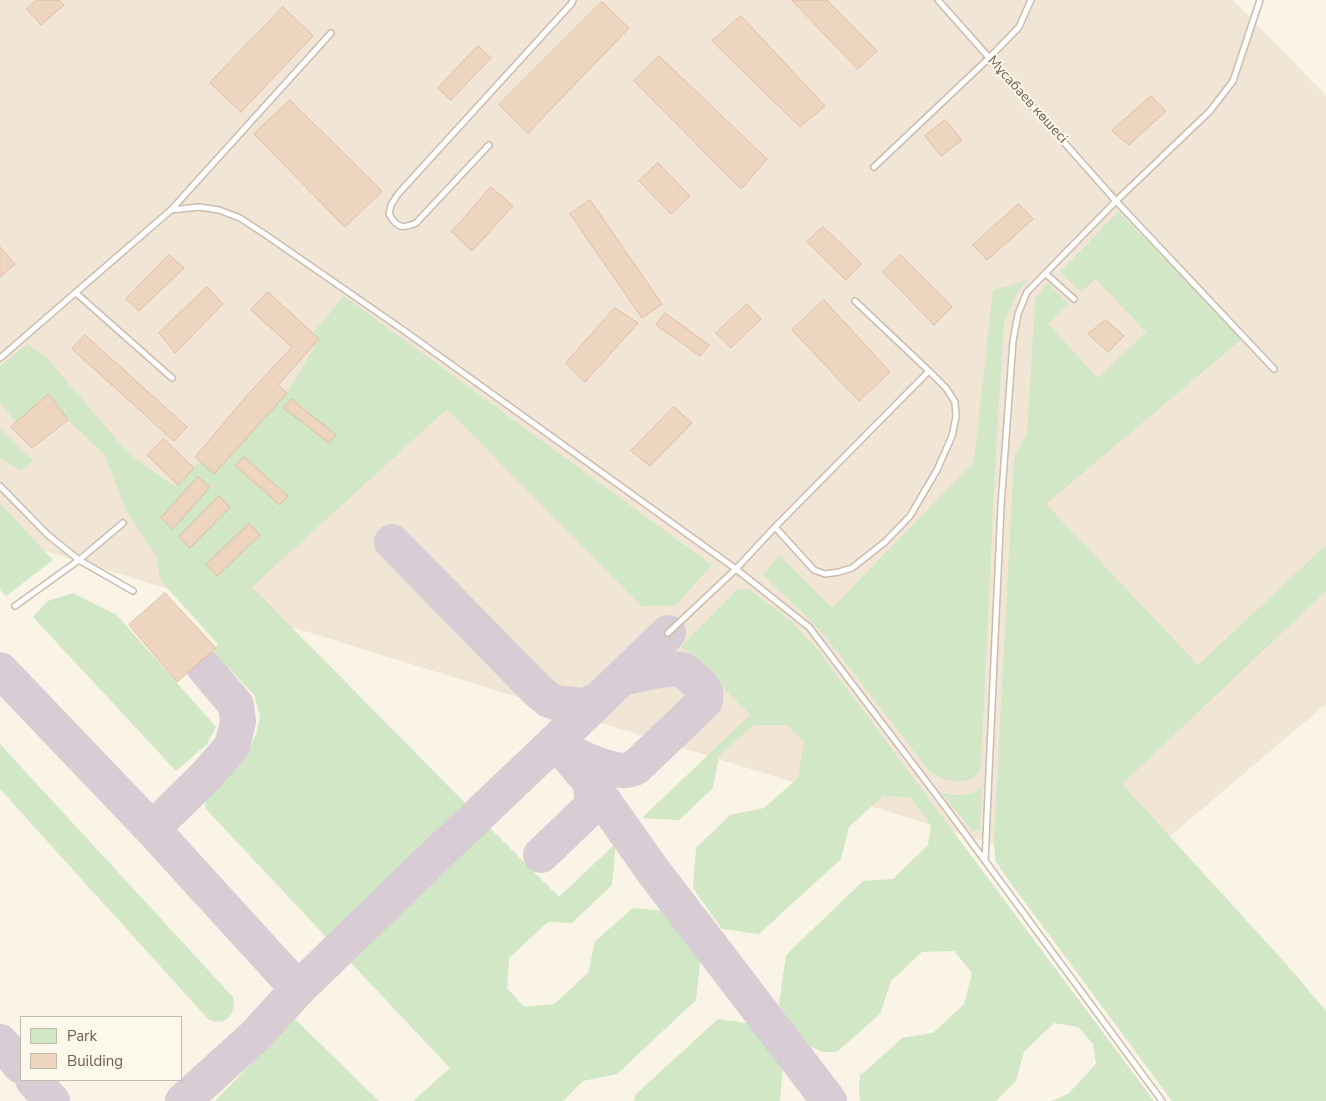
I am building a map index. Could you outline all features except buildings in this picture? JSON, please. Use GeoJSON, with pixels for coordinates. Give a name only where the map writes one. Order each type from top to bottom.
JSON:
{"type":"FeatureCollection","features":[{"type":"Feature","properties":{"kind":"lane"},"geometry":{"type":"LineString","coordinates":[[489,145],[416,223],[406,227],[394,222],[389,214],[391,205],[398,194],[573,0]]}},
{"type":"Feature","properties":{"kind":"lane","name":"Мұсабаев көшесі"},"geometry":{"type":"LineString","coordinates":[[938,0],[1116,201],[1274,369]]}},
{"type":"Feature","properties":{"kind":"lane"},"geometry":{"type":"LineString","coordinates":[[874,167],[1019,27],[1031,0]]}},
{"type":"Feature","properties":{"kind":"lane"},"geometry":{"type":"LineString","coordinates":[[985,861],[1001,506],[1013,341],[1018,314],[1028,292],[1116,201],[1210,112],[1233,81],[1260,0]]}},
{"type":"Feature","properties":{"kind":"lane"},"geometry":{"type":"LineString","coordinates":[[0,358],[171,210],[331,33]]}},
{"type":"Feature","properties":{"kind":"lane"},"geometry":{"type":"LineString","coordinates":[[171,210],[199,207],[218,210],[240,218],[266,234],[736,569],[808,627],[985,861],[1162,1101]]}},
{"type":"Feature","properties":{"kind":"lane"},"geometry":{"type":"LineString","coordinates":[[1046,274],[1074,300]]}},
{"type":"Feature","properties":{"kind":"lane"},"geometry":{"type":"LineString","coordinates":[[76,293],[172,378]]}},
{"type":"Feature","properties":{"kind":"lane"},"geometry":{"type":"LineString","coordinates":[[776,527],[814,570],[825,574],[852,568],[885,542],[910,516],[937,470],[952,436],[956,417],[955,402],[946,388],[855,301]]}},
{"type":"Feature","properties":{"kind":"lane"},"geometry":{"type":"LineString","coordinates":[[668,633],[736,569],[929,371]]}},
{"type":"Feature","properties":{"kind":"lane"},"geometry":{"type":"LineString","coordinates":[[0,486],[48,535],[79,560],[134,591]]}},
{"type":"Feature","properties":{"kind":"lane"},"geometry":{"type":"LineString","coordinates":[[15,606],[79,560],[123,523]]}},
{"type":"Feature","properties":{"kind":"shaded area"},"geometry":{"type":"Polygon","coordinates":[[[0,0],[1233,0],[1326,95],[1326,704],[1116,882],[0,537],[0,0]]]}},
{"type":"Feature","properties":{"kind":"green space"},"geometry":{"type":"Polygon","coordinates":[[[1118,212],[1244,337],[1046,504],[1198,665],[1326,545],[1326,591],[1122,784],[1287,965],[1326,1011],[1326,1101],[1172,1101],[995,860],[994,836],[1014,457],[1027,434],[1035,298],[1048,283],[1069,304],[1048,324],[1098,378],[1146,332],[1096,279],[1081,292],[1060,272],[1118,212]]]}},
{"type":"Feature","properties":{"kind":"green space"},"geometry":{"type":"Polygon","coordinates":[[[1027,280],[1017,293],[1004,322],[981,767],[972,778],[958,781],[950,780],[930,772],[829,641],[763,575],[779,555],[832,608],[974,462],[993,290],[1027,280]]]}},
{"type":"Feature","properties":{"kind":"green space"},"geometry":{"type":"Polygon","coordinates":[[[344,296],[712,565],[675,606],[641,606],[447,409],[252,587],[466,804],[328,939],[205,808],[207,795],[244,757],[256,735],[260,716],[254,695],[213,651],[218,644],[160,580],[156,556],[126,510],[105,455],[68,420],[50,394],[16,423],[0,402],[0,366],[27,344],[45,356],[129,454],[174,486],[200,462],[214,474],[287,393],[319,339],[313,333],[344,296]]]}},
{"type":"Feature","properties":{"kind":"green space"},"geometry":{"type":"Polygon","coordinates":[[[0,428],[33,461],[21,471],[0,458],[0,428]]]}},
{"type":"Feature","properties":{"kind":"green space"},"geometry":{"type":"Polygon","coordinates":[[[0,503],[53,560],[6,596],[0,590],[0,503]]]}},
{"type":"Feature","properties":{"kind":"green space"},"geometry":{"type":"Polygon","coordinates":[[[748,588],[792,622],[818,650],[1154,1101],[1051,1101],[1068,1094],[1096,1064],[1093,1044],[1078,1027],[1054,1023],[1024,1052],[1016,1081],[996,1101],[860,1101],[861,1068],[861,1075],[902,1038],[933,1033],[964,1004],[972,973],[954,951],[922,952],[891,981],[880,1014],[837,1052],[823,1052],[807,1045],[779,1005],[786,955],[863,881],[893,879],[928,845],[931,825],[910,797],[883,796],[849,827],[841,859],[759,934],[722,929],[693,888],[696,848],[730,815],[764,808],[798,778],[804,742],[787,725],[753,725],[719,757],[713,788],[679,820],[642,818],[750,715],[681,646],[737,590],[748,588]]]}},
{"type":"Feature","properties":{"kind":"green space"},"geometry":{"type":"Polygon","coordinates":[[[73,593],[117,615],[216,727],[207,744],[176,771],[33,617],[48,601],[73,593]]]}},
{"type":"Feature","properties":{"kind":"green space"},"geometry":{"type":"Polygon","coordinates":[[[0,744],[233,997],[233,1009],[228,1018],[220,1022],[208,1019],[0,789],[0,744]]]}},
{"type":"Feature","properties":{"kind":"green space"},"geometry":{"type":"Polygon","coordinates":[[[982,787],[980,830],[972,831],[942,793],[963,795],[972,793],[982,787]]]}},
{"type":"Feature","properties":{"kind":"green space"},"geometry":{"type":"Polygon","coordinates":[[[489,827],[559,897],[616,843],[612,885],[572,923],[548,922],[509,958],[507,988],[524,1007],[554,1004],[588,973],[595,941],[633,908],[667,911],[701,954],[696,1000],[617,1074],[583,1081],[563,1101],[413,1101],[450,1068],[350,962],[489,827]]]}},
{"type":"Feature","properties":{"kind":"green space"},"geometry":{"type":"Polygon","coordinates":[[[295,1019],[379,1101],[215,1101],[295,1019]]]}},
{"type":"Feature","properties":{"kind":"green space"},"geometry":{"type":"Polygon","coordinates":[[[718,1019],[753,1024],[783,1064],[780,1101],[634,1101],[636,1094],[718,1019]]]}},
{"type":"Feature","properties":{"kind":"taxiway"},"geometry":{"type":"LineString","coordinates":[[392,542],[549,700],[582,706],[598,701]]}},
{"type":"Feature","properties":{"kind":"taxiway"},"geometry":{"type":"LineString","coordinates":[[668,633],[551,746],[564,751],[591,783],[653,871],[829,1101]]}},
{"type":"Feature","properties":{"kind":"taxiway"},"geometry":{"type":"LineString","coordinates":[[152,829],[206,776],[232,746],[238,722],[236,705],[204,667]]}},
{"type":"Feature","properties":{"kind":"taxiway"},"geometry":{"type":"LineString","coordinates":[[565,751],[611,769],[629,770],[636,767],[705,701],[705,692],[701,685],[686,672],[678,669],[654,671],[622,678]]}},
{"type":"Feature","properties":{"kind":"taxiway"},"geometry":{"type":"LineString","coordinates":[[0,670],[152,829],[298,989]]}},
{"type":"Feature","properties":{"kind":"taxiway"},"geometry":{"type":"LineString","coordinates":[[183,1101],[255,1036],[298,989],[551,746]]}},
{"type":"Feature","properties":{"kind":"taxiway"},"geometry":{"type":"LineString","coordinates":[[541,855],[591,807],[591,783]]}},
{"type":"Feature","properties":{"kind":"taxiway"},"geometry":{"type":"LineString","coordinates":[[0,1042],[20,1065]]}},
{"type":"Feature","properties":{"kind":"taxiway"},"geometry":{"type":"LineString","coordinates":[[34,1081],[52,1101]]}}]}
